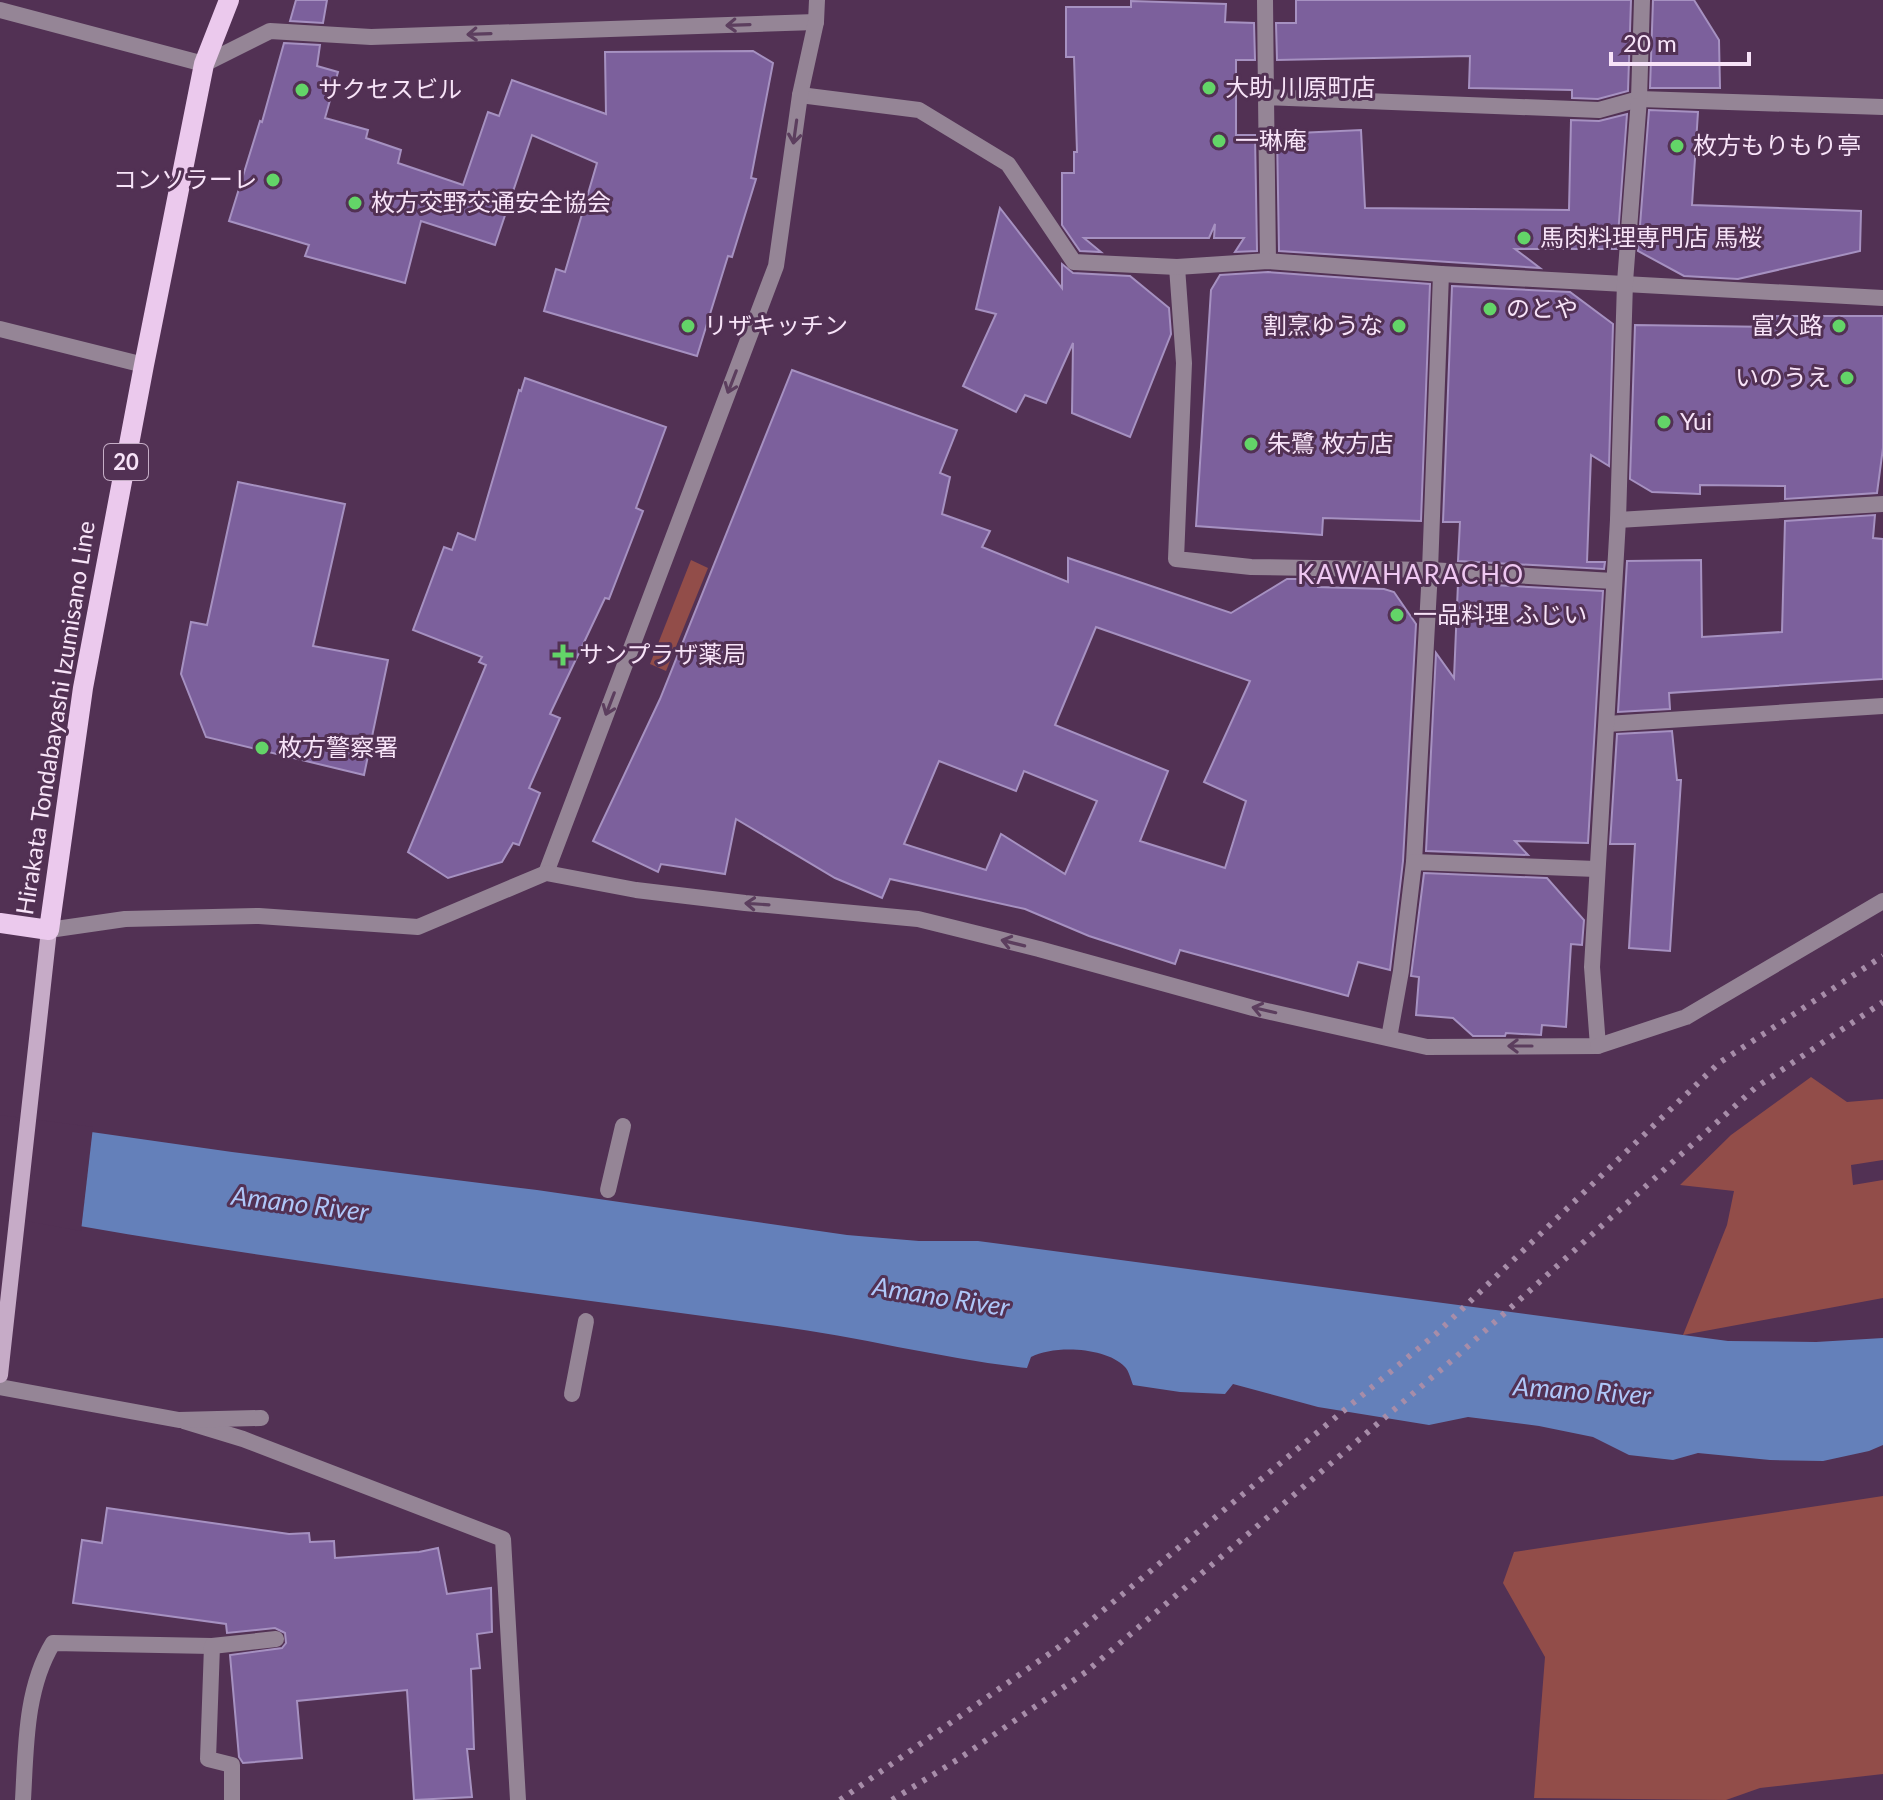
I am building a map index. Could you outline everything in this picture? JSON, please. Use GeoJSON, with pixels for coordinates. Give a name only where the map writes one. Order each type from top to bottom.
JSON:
{"type":"FeatureCollection","features":[{"type":"Feature","properties":{"kind":"main road","name":"Hirakata Tondabayashi Izumisano Line"},"geometry":{"type":"LineString","coordinates":[[0,923],[49,930],[83,688],[144,365],[204,64],[229,0]]}},
{"type":"Feature","properties":{"kind":"main road"},"geometry":{"type":"LineString","coordinates":[[1,1368],[49,930]]}},
{"type":"Feature","properties":{"kind":"street"},"geometry":{"type":"LineString","coordinates":[[546,873],[776,266],[817,0]]}},
{"type":"Feature","properties":{"kind":"street"},"geometry":{"type":"LineString","coordinates":[[1265,0],[1268,261]]}},
{"type":"Feature","properties":{"kind":"street"},"geometry":{"type":"LineString","coordinates":[[1598,1046],[1592,967],[1596,869],[1618,520],[1625,282],[1639,99],[1642,0]]}},
{"type":"Feature","properties":{"kind":"street"},"geometry":{"type":"LineString","coordinates":[[0,10],[204,64],[270,31],[371,37],[816,22]]}},
{"type":"Feature","properties":{"kind":"street"},"geometry":{"type":"LineString","coordinates":[[800,95],[919,110],[1008,164],[1074,262],[1177,267],[1268,261],[1441,274],[1883,298]]}},
{"type":"Feature","properties":{"kind":"street"},"geometry":{"type":"LineString","coordinates":[[1266,97],[1599,110],[1639,99],[1883,107]]}},
{"type":"Feature","properties":{"kind":"street"},"geometry":{"type":"LineString","coordinates":[[1177,267],[1184,363],[1176,559],[1251,567],[1430,570],[1613,581]]}},
{"type":"Feature","properties":{"kind":"street"},"geometry":{"type":"LineString","coordinates":[[1389,1038],[1401,971],[1414,862],[1430,570],[1441,274]]}},
{"type":"Feature","properties":{"kind":"street"},"geometry":{"type":"LineString","coordinates":[[0,329],[144,365]]}},
{"type":"Feature","properties":{"kind":"street"},"geometry":{"type":"LineString","coordinates":[[1618,520],[1883,504]]}},
{"type":"Feature","properties":{"kind":"street"},"geometry":{"type":"LineString","coordinates":[[1607,724],[1883,706]]}},
{"type":"Feature","properties":{"kind":"street"},"geometry":{"type":"LineString","coordinates":[[1414,862],[1596,869]]}},
{"type":"Feature","properties":{"kind":"street"},"geometry":{"type":"LineString","coordinates":[[49,930],[125,919],[259,916],[418,927],[546,873],[636,890],[918,919],[1253,1008],[1427,1047],[1598,1046],[1686,1017],[1883,901]]}},
{"type":"Feature","properties":{"kind":"street"},"geometry":{"type":"LineString","coordinates":[[608,1190],[623,1126]]}},
{"type":"Feature","properties":{"kind":"street"},"geometry":{"type":"LineString","coordinates":[[572,1394],[586,1321]]}},
{"type":"Feature","properties":{"kind":"street"},"geometry":{"type":"LineString","coordinates":[[0,1387],[179,1420],[243,1439],[503,1539],[518,1800]]}},
{"type":"Feature","properties":{"kind":"street"},"geometry":{"type":"LineString","coordinates":[[179,1420],[261,1418]]}},
{"type":"Feature","properties":{"kind":"street"},"geometry":{"type":"LineString","coordinates":[[23,1800],[28,1720],[45,1656],[53,1643],[212,1646],[276,1639]]}},
{"type":"Feature","properties":{"kind":"street"},"geometry":{"type":"LineString","coordinates":[[212,1646],[208,1759],[232,1765],[232,1800]]}},
{"type":"Feature","properties":{"kind":"shaded area"},"geometry":{"type":"Polygon","coordinates":[[[691,560],[708,568],[666,671],[650,664],[691,560]]]}},
{"type":"Feature","properties":{"kind":"shaded area"},"geometry":{"type":"Polygon","coordinates":[[[1811,1077],[1847,1102],[1883,1099],[1883,1160],[1851,1165],[1853,1185],[1883,1180],[1883,1298],[1683,1335],[1727,1225],[1734,1191],[1680,1185],[1731,1135],[1811,1077]]]}},
{"type":"Feature","properties":{"kind":"shaded area"},"geometry":{"type":"Polygon","coordinates":[[[1883,1496],[1883,1774],[1760,1788],[1726,1800],[1534,1798],[1545,1657],[1503,1583],[1514,1552],[1883,1496]]]}},
{"type":"Feature","properties":{"kind":"water","name":"Amano River"},"geometry":{"type":"Polygon","coordinates":[[[0,1119],[537,1190],[847,1235],[919,1241],[978,1241],[1728,1341],[1816,1342],[1883,1338],[1883,1445],[1823,1461],[1698,1453],[1673,1460],[1629,1455],[1593,1437],[1539,1426],[1468,1417],[1429,1425],[1318,1407],[1233,1384],[1225,1394],[1133,1385],[1125,1367],[1116,1360],[1080,1350],[1041,1353],[1031,1357],[1027,1368],[808,1331],[388,1274],[97,1229],[0,1212],[0,1119]]]}},
{"type":"Feature","properties":{"kind":"pier"},"geometry":{"type":"Polygon","coordinates":[[[0,1115],[93,1127],[81,1231],[0,1216],[0,1115]]]}},
{"type":"Feature","properties":{"kind":"building"},"geometry":{"type":"Polygon","coordinates":[[[296,0],[327,0],[323,23],[290,21],[296,0]]]}},
{"type":"Feature","properties":{"kind":"building"},"geometry":{"type":"Polygon","coordinates":[[[1296,0],[1631,0],[1628,91],[1598,99],[1572,98],[1572,90],[1469,88],[1470,56],[1277,60],[1276,23],[1296,23],[1296,0]]]}},
{"type":"Feature","properties":{"kind":"building"},"geometry":{"type":"Polygon","coordinates":[[[1653,0],[1694,0],[1719,40],[1720,88],[1650,88],[1653,0]]]}},
{"type":"Feature","properties":{"kind":"building"},"geometry":{"type":"Polygon","coordinates":[[[1131,1],[1226,4],[1225,22],[1254,23],[1255,60],[1236,60],[1236,135],[1255,135],[1257,251],[1235,252],[1244,238],[1214,238],[1215,224],[1209,238],[1084,238],[1101,252],[1080,251],[1062,225],[1062,173],[1074,173],[1074,152],[1077,152],[1074,57],[1066,57],[1066,7],[1131,7],[1131,1]]]}},
{"type":"Feature","properties":{"kind":"building"},"geometry":{"type":"Polygon","coordinates":[[[284,43],[320,45],[317,66],[338,72],[325,118],[368,130],[366,138],[401,150],[398,163],[463,185],[488,112],[499,116],[512,80],[606,114],[605,52],[753,51],[773,63],[751,178],[756,179],[697,356],[544,311],[556,269],[565,272],[597,163],[532,135],[495,245],[421,221],[405,283],[305,256],[309,245],[229,221],[284,43]]]}},
{"type":"Feature","properties":{"kind":"building"},"geometry":{"type":"Polygon","coordinates":[[[1649,110],[1698,112],[1692,205],[1861,211],[1860,251],[1738,279],[1684,276],[1638,251],[1649,110]]]}},
{"type":"Feature","properties":{"kind":"building"},"geometry":{"type":"Polygon","coordinates":[[[1627,114],[1617,249],[1515,249],[1540,268],[1279,251],[1277,134],[1361,130],[1365,208],[1569,210],[1571,120],[1599,121],[1627,114]]]}},
{"type":"Feature","properties":{"kind":"building"},"geometry":{"type":"Polygon","coordinates":[[[1000,208],[1062,288],[1062,264],[1073,273],[1130,276],[1169,308],[1171,334],[1130,437],[1072,413],[1073,343],[1046,403],[1025,395],[1016,412],[963,386],[996,314],[976,309],[1000,208]]]}},
{"type":"Feature","properties":{"kind":"building"},"geometry":{"type":"Polygon","coordinates":[[[1268,272],[1430,284],[1421,521],[1323,518],[1322,535],[1196,526],[1211,290],[1220,275],[1268,272]]]}},
{"type":"Feature","properties":{"kind":"building"},"geometry":{"type":"Polygon","coordinates":[[[1452,286],[1570,292],[1613,324],[1609,466],[1591,455],[1587,562],[1605,562],[1604,569],[1458,561],[1460,522],[1443,522],[1452,286]]]}},
{"type":"Feature","properties":{"kind":"building"},"geometry":{"type":"Polygon","coordinates":[[[1755,316],[1883,316],[1883,448],[1877,493],[1785,499],[1785,486],[1700,485],[1700,494],[1652,492],[1630,479],[1635,325],[1775,327],[1755,316]]]}},
{"type":"Feature","properties":{"kind":"building"},"geometry":{"type":"Polygon","coordinates":[[[792,370],[957,430],[940,473],[950,477],[942,514],[990,531],[982,547],[1068,582],[1068,558],[1231,613],[1287,579],[1319,579],[1318,587],[1394,592],[1416,624],[1403,861],[1390,970],[1358,962],[1348,996],[1180,950],[1175,964],[1089,936],[1025,909],[890,879],[882,898],[835,878],[736,819],[725,874],[661,864],[658,872],[593,841],[660,699],[792,370]],[[1096,627],[1055,725],[1168,771],[1140,841],[1225,868],[1246,801],[1204,782],[1250,681],[1096,627]],[[939,761],[904,844],[986,870],[1001,834],[1065,874],[1097,801],[1024,771],[1016,791],[939,761]]]}},
{"type":"Feature","properties":{"kind":"building"},"geometry":{"type":"Polygon","coordinates":[[[525,378],[666,427],[636,508],[643,511],[609,599],[605,598],[550,714],[560,718],[529,788],[540,793],[519,845],[513,843],[502,862],[448,878],[408,852],[486,665],[479,662],[482,657],[413,630],[444,547],[452,550],[458,533],[475,540],[525,378]]]}},
{"type":"Feature","properties":{"kind":"building"},"geometry":{"type":"Polygon","coordinates":[[[238,482],[345,504],[313,646],[388,660],[364,775],[206,737],[181,674],[191,622],[207,625],[238,482]]]}},
{"type":"Feature","properties":{"kind":"building"},"geometry":{"type":"Polygon","coordinates":[[[1875,515],[1873,538],[1883,539],[1883,679],[1669,693],[1670,709],[1618,712],[1627,561],[1701,560],[1702,637],[1782,632],[1785,521],[1875,515]]]}},
{"type":"Feature","properties":{"kind":"building"},"geometry":{"type":"Polygon","coordinates":[[[1458,583],[1603,591],[1588,843],[1515,841],[1528,855],[1426,851],[1436,653],[1454,678],[1458,583]]]}},
{"type":"Feature","properties":{"kind":"building"},"geometry":{"type":"Polygon","coordinates":[[[1672,731],[1677,780],[1681,780],[1670,951],[1629,948],[1635,844],[1610,844],[1617,734],[1672,731]]]}},
{"type":"Feature","properties":{"kind":"building"},"geometry":{"type":"Polygon","coordinates":[[[1424,873],[1547,878],[1584,920],[1582,945],[1571,944],[1566,1027],[1542,1025],[1541,1035],[1506,1033],[1505,1036],[1473,1036],[1453,1018],[1416,1015],[1419,977],[1411,976],[1424,873]]]}},
{"type":"Feature","properties":{"kind":"building"},"geometry":{"type":"Polygon","coordinates":[[[107,1508],[289,1534],[309,1533],[310,1542],[334,1541],[335,1558],[438,1548],[447,1594],[491,1588],[492,1632],[477,1634],[480,1668],[471,1669],[474,1749],[467,1749],[472,1797],[414,1800],[407,1690],[297,1701],[302,1758],[243,1763],[239,1757],[230,1655],[282,1648],[286,1643],[285,1633],[275,1628],[227,1633],[226,1624],[73,1603],[82,1540],[102,1543],[107,1508]]]}},
{"type":"Feature","properties":{"kind":"railway"},"geometry":{"type":"LineString","coordinates":[[840,1800],[1059,1647],[1436,1334],[1719,1063],[1883,956]]}},
{"type":"Feature","properties":{"kind":"railway"},"geometry":{"type":"LineString","coordinates":[[892,1800],[957,1760],[1086,1672],[1457,1356],[1755,1088],[1883,1002]]}},
{"type":"Feature","properties":{"kind":"place","name":"大助 川原町店"},"geometry":{"type":"Point","coordinates":[1209,88]}},
{"type":"Feature","properties":{"kind":"place","name":"サクセスビル"},"geometry":{"type":"Point","coordinates":[302,90]}},
{"type":"Feature","properties":{"kind":"place","name":"一琳庵"},"geometry":{"type":"Point","coordinates":[1219,141]}},
{"type":"Feature","properties":{"kind":"place","name":"枚方もりもり亭"},"geometry":{"type":"Point","coordinates":[1677,146]}},
{"type":"Feature","properties":{"kind":"place","name":"コンソラーレ"},"geometry":{"type":"Point","coordinates":[273,180]}},
{"type":"Feature","properties":{"kind":"place","name":"枚方交野交通安全協会"},"geometry":{"type":"Point","coordinates":[355,203]}},
{"type":"Feature","properties":{"kind":"place","name":"馬肉料理専門店 馬桜"},"geometry":{"type":"Point","coordinates":[1524,238]}},
{"type":"Feature","properties":{"kind":"place","name":"のとや"},"geometry":{"type":"Point","coordinates":[1490,309]}},
{"type":"Feature","properties":{"kind":"place","name":"リザキッチン"},"geometry":{"type":"Point","coordinates":[688,326]}},
{"type":"Feature","properties":{"kind":"place","name":"割烹ゆうな"},"geometry":{"type":"Point","coordinates":[1399,326]}},
{"type":"Feature","properties":{"kind":"place","name":"富久路"},"geometry":{"type":"Point","coordinates":[1839,326]}},
{"type":"Feature","properties":{"kind":"place","name":"いのうえ"},"geometry":{"type":"Point","coordinates":[1847,378]}},
{"type":"Feature","properties":{"kind":"place","name":"Yui"},"geometry":{"type":"Point","coordinates":[1664,422]}},
{"type":"Feature","properties":{"kind":"place","name":"朱鷺 枚方店"},"geometry":{"type":"Point","coordinates":[1251,444]}},
{"type":"Feature","properties":{"kind":"place","name":"一品料理 ふじい"},"geometry":{"type":"Point","coordinates":[1397,615]}},
{"type":"Feature","properties":{"kind":"place","name":"サンプラザ薬局"},"geometry":{"type":"Point","coordinates":[563,655]}},
{"type":"Feature","properties":{"kind":"place","name":"枚方警察署"},"geometry":{"type":"Point","coordinates":[262,748]}},
{"type":"Feature","properties":{"kind":"district","name":"KAWAHARACHO"},"geometry":{"type":"Point","coordinates":[1411,575]}}]}
